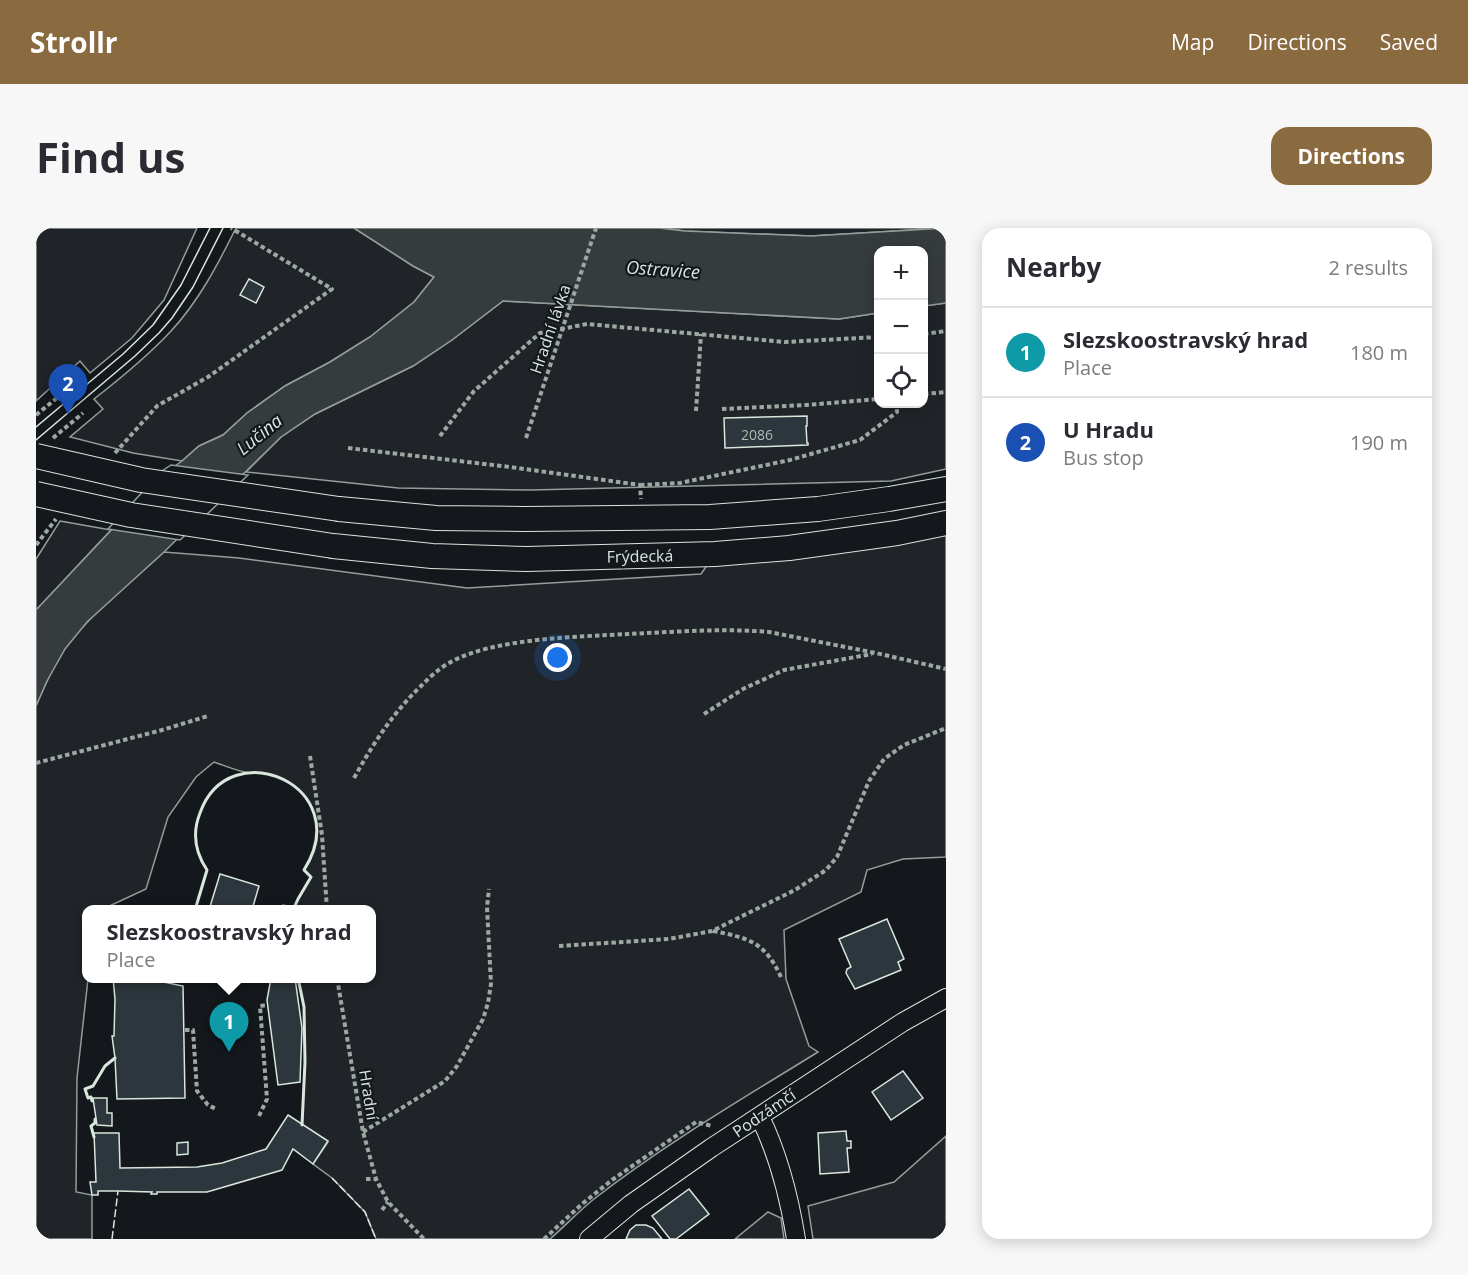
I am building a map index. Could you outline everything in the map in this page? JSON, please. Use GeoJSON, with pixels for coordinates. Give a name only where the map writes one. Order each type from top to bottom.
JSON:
{"type":"FeatureCollection","features":[{"type":"Feature","properties":{"kind":"main road"},"geometry":{"type":"LineString","coordinates":[[44,447],[141,480],[339,509],[436,518],[710,517],[818,509],[946,489]]}},
{"type":"Feature","properties":{"kind":"main road","name":"Frýdecká"},"geometry":{"type":"LineString","coordinates":[[36,494],[131,515],[333,546],[432,556],[526,559],[715,554],[789,548],[897,533],[946,523]]}},
{"type":"Feature","properties":{"kind":"street","name":"Podzámčí"},"geometry":{"type":"LineString","coordinates":[[590,1239],[631,1204],[711,1148],[903,1022],[946,998]]}},
{"type":"Feature","properties":{"kind":"street"},"geometry":{"type":"LineString","coordinates":[[760,1117],[780,1164],[796,1239]]}},
{"type":"Feature","properties":{"kind":"path"},"geometry":{"type":"LineString","coordinates":[[110,458],[157,406],[208,377],[332,289],[231,228]]}},
{"type":"Feature","properties":{"kind":"path","name":"Hradní lávka"},"geometry":{"type":"LineString","coordinates":[[526,438],[596,228]]}},
{"type":"Feature","properties":{"kind":"path"},"geometry":{"type":"LineString","coordinates":[[440,436],[474,391],[540,333],[587,324],[785,342],[874,337]]}},
{"type":"Feature","properties":{"kind":"path"},"geometry":{"type":"LineString","coordinates":[[928,333],[946,331]]}},
{"type":"Feature","properties":{"kind":"path"},"geometry":{"type":"LineString","coordinates":[[696,411],[701,334]]}},
{"type":"Feature","properties":{"kind":"path"},"geometry":{"type":"LineString","coordinates":[[36,415],[79,380]]}},
{"type":"Feature","properties":{"kind":"path"},"geometry":{"type":"LineString","coordinates":[[928,394],[946,392]]}},
{"type":"Feature","properties":{"kind":"path"},"geometry":{"type":"LineString","coordinates":[[722,409],[874,399]]}},
{"type":"Feature","properties":{"kind":"path"},"geometry":{"type":"LineString","coordinates":[[348,448],[640,485],[680,483],[790,460],[860,440],[897,412],[897,408]]}},
{"type":"Feature","properties":{"kind":"path"},"geometry":{"type":"LineString","coordinates":[[44,447],[83,413]]}},
{"type":"Feature","properties":{"kind":"path"},"geometry":{"type":"LineString","coordinates":[[640,485],[641,501]]}},
{"type":"Feature","properties":{"kind":"path"},"geometry":{"type":"LineString","coordinates":[[36,545],[63,511]]}},
{"type":"Feature","properties":{"kind":"path"},"geometry":{"type":"LineString","coordinates":[[354,778],[391,718],[423,684],[448,664],[461,657],[494,648],[583,637],[736,630],[769,632],[946,669]]}},
{"type":"Feature","properties":{"kind":"path"},"geometry":{"type":"LineString","coordinates":[[704,714],[743,689],[784,670],[876,653]]}},
{"type":"Feature","properties":{"kind":"path"},"geometry":{"type":"LineString","coordinates":[[36,763],[208,716]]}},
{"type":"Feature","properties":{"kind":"path"},"geometry":{"type":"LineString","coordinates":[[559,946],[669,939],[712,931],[795,890],[826,870],[837,857],[869,782],[884,759],[904,745],[946,728]]}},
{"type":"Feature","properties":{"kind":"path"},"geometry":{"type":"LineString","coordinates":[[310,756],[322,835],[327,905]]}},
{"type":"Feature","properties":{"kind":"path"},"geometry":{"type":"LineString","coordinates":[[363,1132],[444,1081],[457,1066],[483,1019],[491,984],[487,907],[489,889]]}},
{"type":"Feature","properties":{"kind":"path"},"geometry":{"type":"LineString","coordinates":[[712,931],[732,934],[749,940],[769,955],[781,977]]}},
{"type":"Feature","properties":{"kind":"path","name":"Hradní"},"geometry":{"type":"LineString","coordinates":[[338,983],[363,1132],[376,1179],[388,1202],[424,1239]]}},
{"type":"Feature","properties":{"kind":"path"},"geometry":{"type":"LineString","coordinates":[[259,1116],[267,1099],[260,1006],[267,1005]]}},
{"type":"Feature","properties":{"kind":"path"},"geometry":{"type":"LineString","coordinates":[[184,1030],[193,1030],[197,1091],[208,1104],[216,1109]]}},
{"type":"Feature","properties":{"kind":"path"},"geometry":{"type":"LineString","coordinates":[[543,1239],[612,1180],[696,1122],[714,1126]]}},
{"type":"Feature","properties":{"kind":"path"},"geometry":{"type":"LineString","coordinates":[[366,1179],[376,1179]]}},
{"type":"Feature","properties":{"kind":"path"},"geometry":{"type":"LineString","coordinates":[[382,1210],[388,1202]]}},
{"type":"Feature","properties":{"kind":"shaded area"},"geometry":{"type":"Polygon","coordinates":[[[36,228],[197,228],[164,300],[132,338],[90,373],[80,361],[36,401],[36,228]]]}},
{"type":"Feature","properties":{"kind":"shaded area"},"geometry":{"type":"Polygon","coordinates":[[[236,228],[354,228],[434,277],[414,302],[370,337],[285,386],[247,413],[223,435],[199,446],[182,461],[133,453],[70,437],[103,409],[94,399],[144,358],[181,319],[207,282],[236,228]]]}},
{"type":"Feature","properties":{"kind":"shaded area"},"geometry":{"type":"Polygon","coordinates":[[[659,228],[944,228],[811,236],[659,228]]]}},
{"type":"Feature","properties":{"kind":"shaded area"},"geometry":{"type":"Polygon","coordinates":[[[503,301],[839,319],[874,314],[874,408],[928,408],[928,305],[946,303],[946,469],[891,481],[531,490],[398,488],[246,472],[281,437],[315,414],[413,366],[503,301]]]}},
{"type":"Feature","properties":{"kind":"shaded area"},"geometry":{"type":"Polygon","coordinates":[[[60,521],[111,530],[36,610],[36,559],[60,521]]]}},
{"type":"Feature","properties":{"kind":"shaded area"},"geometry":{"type":"Polygon","coordinates":[[[946,523],[946,857],[903,859],[867,870],[861,892],[784,930],[786,979],[809,1046],[818,1052],[648,1159],[594,1199],[550,1239],[376,1239],[365,1212],[332,1178],[313,1164],[328,1142],[302,1125],[305,1062],[304,1007],[299,983],[376,983],[376,905],[295,905],[311,877],[304,870],[316,844],[316,822],[308,802],[293,785],[284,779],[271,774],[241,771],[214,762],[196,777],[168,817],[146,889],[112,905],[82,905],[82,983],[88,983],[77,1078],[76,1192],[92,1195],[92,1239],[36,1239],[36,706],[57,661],[76,634],[164,552],[239,558],[467,588],[701,574],[715,554],[946,523]]]}},
{"type":"Feature","properties":{"kind":"shaded area"},"geometry":{"type":"Polygon","coordinates":[[[946,1136],[946,1239],[813,1239],[808,1206],[894,1182],[946,1136]]]}},
{"type":"Feature","properties":{"kind":"shaded area"},"geometry":{"type":"Polygon","coordinates":[[[768,1212],[781,1218],[784,1239],[735,1239],[768,1212]]]}},
{"type":"Feature","properties":{"kind":"water"},"geometry":{"type":"Polygon","coordinates":[[[354,228],[659,228],[811,236],[946,228],[946,303],[928,305],[928,246],[874,246],[874,314],[839,319],[503,301],[413,366],[315,414],[281,437],[164,552],[87,622],[65,649],[36,706],[36,610],[165,473],[199,446],[223,435],[247,413],[285,386],[370,337],[414,302],[434,277],[354,228]]]}},
{"type":"Feature","properties":{"kind":"pier"},"geometry":{"type":"Polygon","coordinates":[[[171,465],[248,475],[180,540],[108,529],[162,471],[171,465]]]}},
{"type":"Feature","properties":{"kind":"building"},"geometry":{"type":"Polygon","coordinates":[[[249,279],[264,287],[256,303],[240,295],[249,279]]]}},
{"type":"Feature","properties":{"kind":"building"},"geometry":{"type":"Polygon","coordinates":[[[807,416],[808,445],[725,448],[724,418],[807,416]]]}},
{"type":"Feature","properties":{"kind":"building"},"geometry":{"type":"Polygon","coordinates":[[[220,874],[259,886],[253,905],[211,905],[220,874]]]}},
{"type":"Feature","properties":{"kind":"building"},"geometry":{"type":"Polygon","coordinates":[[[887,919],[904,959],[898,962],[901,970],[855,989],[846,973],[851,967],[839,939],[887,919]]]}},
{"type":"Feature","properties":{"kind":"building"},"geometry":{"type":"Polygon","coordinates":[[[113,983],[168,983],[183,986],[185,1098],[117,1099],[112,1036],[114,1036],[113,983]]]}},
{"type":"Feature","properties":{"kind":"building"},"geometry":{"type":"Polygon","coordinates":[[[270,983],[296,983],[302,1028],[300,1082],[278,1085],[267,1000],[270,983]]]}},
{"type":"Feature","properties":{"kind":"building"},"geometry":{"type":"Polygon","coordinates":[[[903,1071],[923,1098],[891,1120],[872,1092],[903,1071]]]}},
{"type":"Feature","properties":{"kind":"building"},"geometry":{"type":"Polygon","coordinates":[[[93,1098],[107,1098],[107,1113],[112,1113],[112,1126],[97,1125],[93,1098]]]}},
{"type":"Feature","properties":{"kind":"building"},"geometry":{"type":"Polygon","coordinates":[[[288,1115],[328,1141],[313,1164],[293,1149],[282,1170],[207,1192],[151,1194],[152,1192],[98,1191],[98,1195],[92,1195],[90,1182],[96,1182],[94,1133],[119,1133],[120,1168],[197,1167],[222,1163],[266,1149],[288,1115]]]}},
{"type":"Feature","properties":{"kind":"building"},"geometry":{"type":"Polygon","coordinates":[[[846,1131],[847,1141],[851,1141],[851,1148],[847,1148],[849,1172],[820,1174],[818,1133],[846,1131]]]}},
{"type":"Feature","properties":{"kind":"building"},"geometry":{"type":"Polygon","coordinates":[[[188,1142],[188,1154],[177,1155],[177,1143],[188,1142]]]}},
{"type":"Feature","properties":{"kind":"building"},"geometry":{"type":"Polygon","coordinates":[[[689,1189],[709,1214],[676,1239],[670,1239],[652,1216],[689,1189]]]}},
{"type":"Feature","properties":{"kind":"building"},"geometry":{"type":"Polygon","coordinates":[[[636,1225],[653,1228],[662,1239],[626,1239],[630,1230],[636,1225]]]}},
{"type":"Feature","properties":{"kind":"tram line"},"geometry":{"type":"LineString","coordinates":[[36,427],[123,354],[153,325],[181,285],[210,228]]}},
{"type":"Feature","properties":{"kind":"tram line"},"geometry":{"type":"LineString","coordinates":[[36,440],[159,333],[193,287],[223,228]]}},
{"type":"Feature","properties":{"kind":"fence"},"geometry":{"type":"LineString","coordinates":[[332,1178],[365,1212],[376,1239]]}},
{"type":"Feature","properties":{"kind":"fence"},"geometry":{"type":"LineString","coordinates":[[112,1239],[118,1191]]}},
{"type":"Feature","properties":{"kind":"wall"},"geometry":{"type":"LineString","coordinates":[[196,905],[207,870],[196,842],[196,828],[200,813],[215,788],[236,776],[260,773],[283,779],[302,793],[314,814],[316,840],[304,870],[311,877],[295,905]]}},
{"type":"Feature","properties":{"kind":"wall"},"geometry":{"type":"LineString","coordinates":[[299,983],[304,1007],[305,1062],[302,1125]]}},
{"type":"Feature","properties":{"kind":"wall"},"geometry":{"type":"LineString","coordinates":[[92,1101],[91,1097],[88,1098],[85,1089],[93,1086],[105,1066],[115,1058]]}},
{"type":"Feature","properties":{"kind":"wall"},"geometry":{"type":"LineString","coordinates":[[94,1137],[91,1126],[95,1123],[95,1119]]}},
{"type":"Feature","properties":{"kind":"place","name":"U Hradu"},"geometry":{"type":"Point","coordinates":[68,414]}},
{"type":"Feature","properties":{"kind":"place","name":"Slezskoostravský hrad"},"geometry":{"type":"Point","coordinates":[229,1052]}},
{"type":"Feature","properties":{"kind":"water label","name":"Ostravice"},"geometry":{"type":"Point","coordinates":[663,269]}},
{"type":"Feature","properties":{"kind":"water label","name":"Lučina"},"geometry":{"type":"Point","coordinates":[259,434]}}]}
